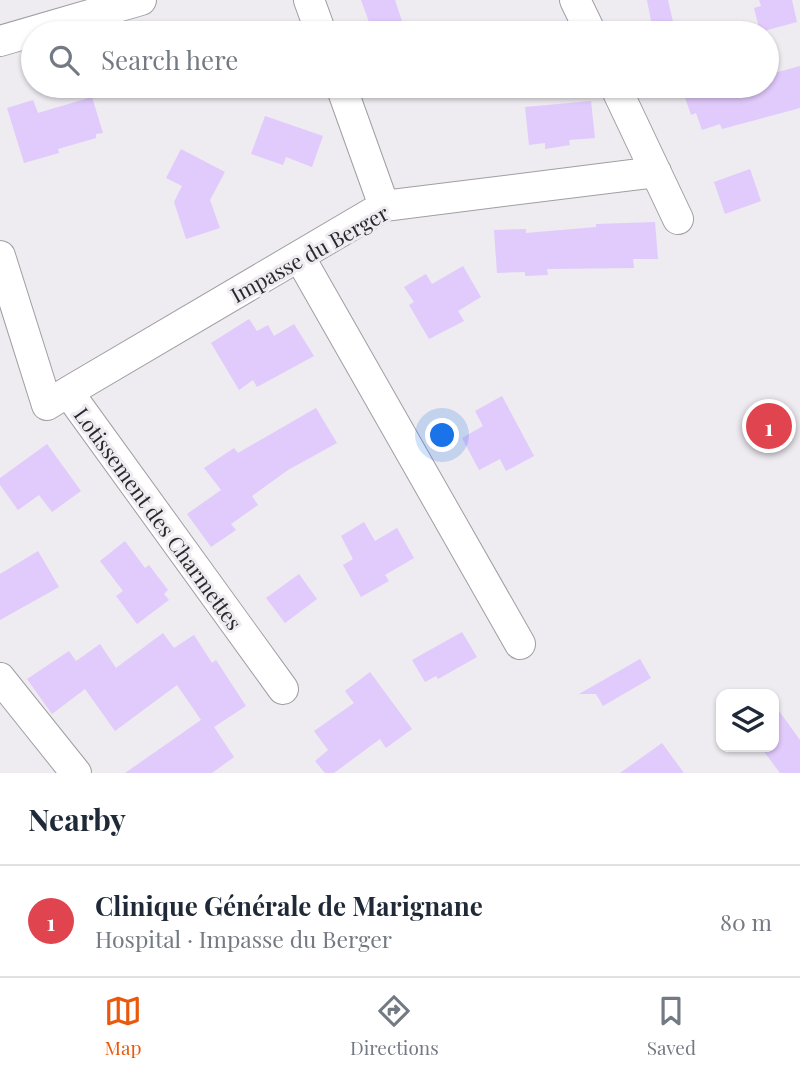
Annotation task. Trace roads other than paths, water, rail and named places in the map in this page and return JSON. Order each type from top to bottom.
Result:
[{"type":"street","points":[[68,21],[140,0]]},
{"type":"street","points":[[309,0],[317,21]]},
{"type":"street","points":[[575,0],[585,21]]},
{"type":"street","points":[[0,41],[21,35]]},
{"type":"street","points":[[345,98],[384,206]]},
{"type":"street","points":[[621,98],[678,219]]},
{"type":"street","name":"Impasse du Berger","points":[[68,392],[384,206],[656,172]]},
{"type":"street","name":"Lotissement des Charmettes","points":[[0,256],[47,405],[68,392],[282,689]]},
{"type":"street","points":[[299,256],[520,644]]},
{"type":"street","points":[[0,678],[76,773]]},
{"type":"place","name":"Clinique Générale de Marignane","points":[[769,426]]}]
